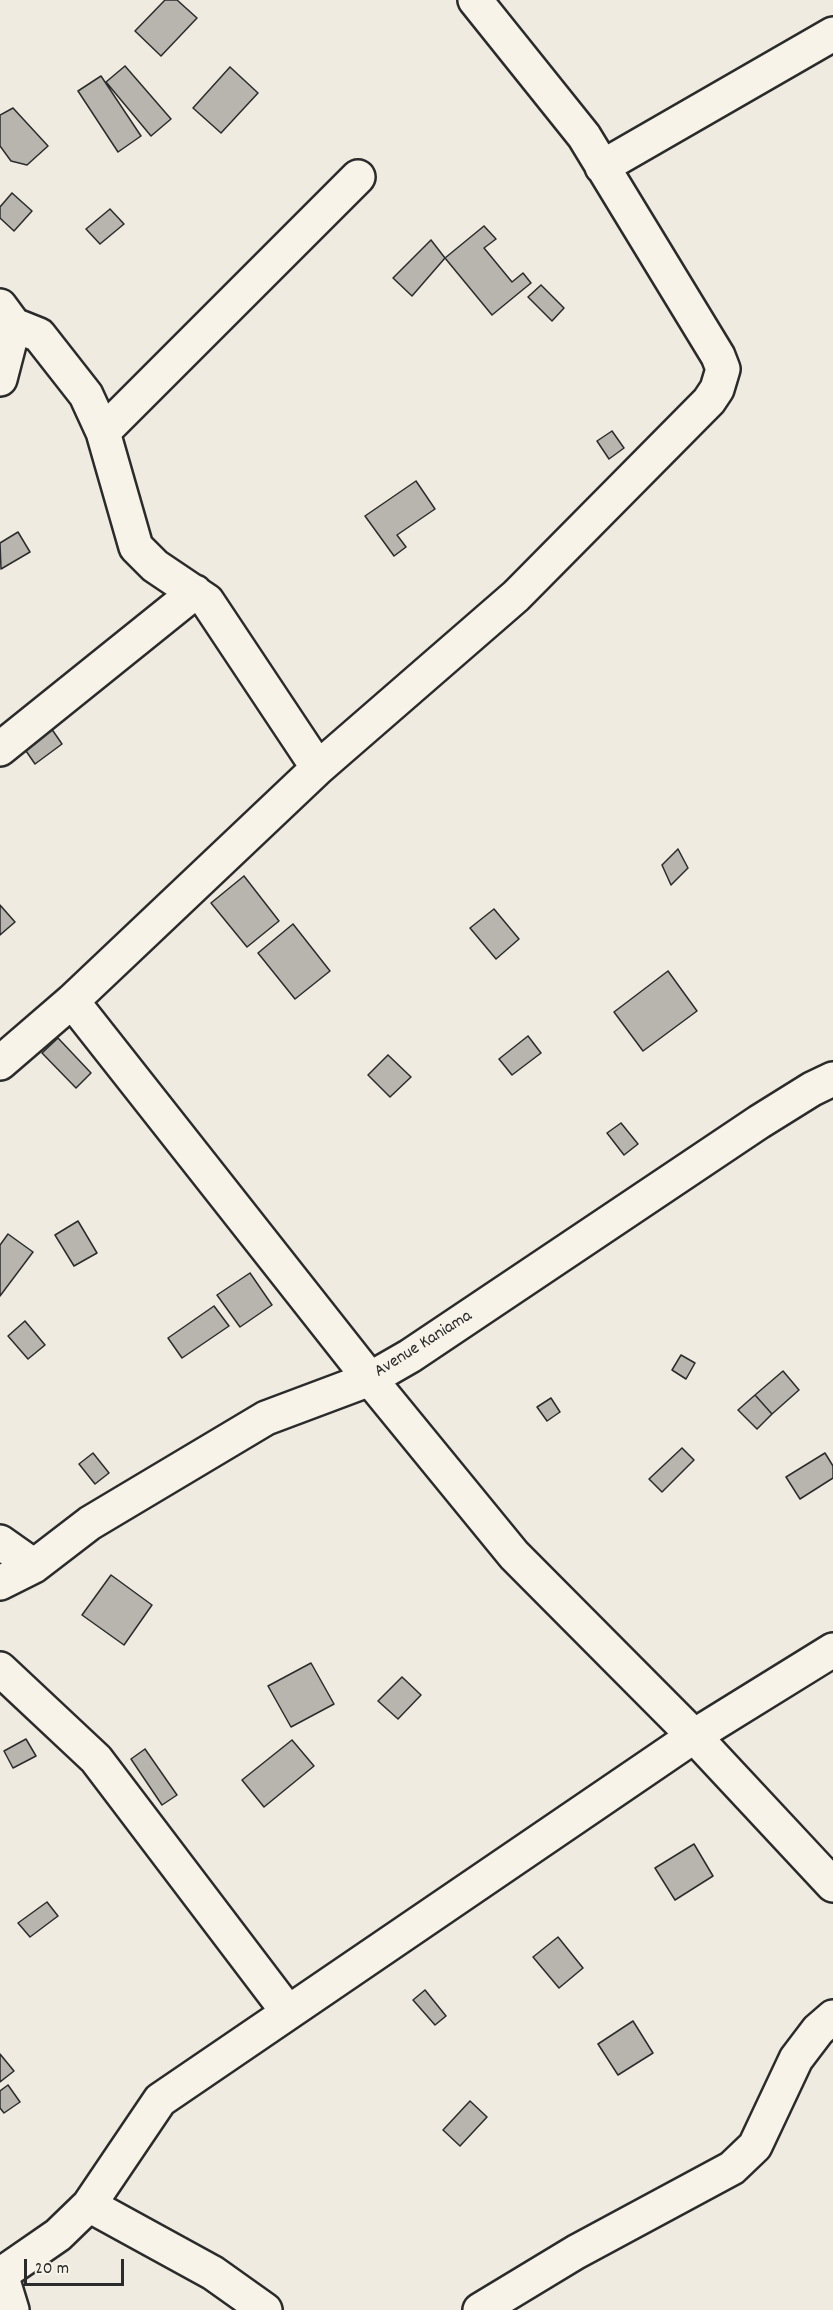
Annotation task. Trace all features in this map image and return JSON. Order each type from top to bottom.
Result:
[{"type":"street","points":[[0,1063],[72,1001],[318,768],[516,596],[709,401],[717,389],[723,369],[718,356],[584,136],[475,0]]},
{"type":"street","points":[[602,167],[833,34]]},
{"type":"street","points":[[103,432],[358,177]]},
{"type":"street","points":[[0,379],[7,316],[39,335],[86,395],[103,432],[136,547],[155,566],[207,601],[318,768]]},
{"type":"street","points":[[0,749],[195,592]]},
{"type":"street","points":[[72,1001],[370,1379],[514,1556],[694,1736],[833,1885]]},
{"type":"street","name":"Avenue Kaniama","points":[[0,1583],[34,1566],[90,1523],[266,1418],[370,1379],[454,1327],[759,1122],[812,1089],[833,1079]]},
{"type":"street","points":[[0,1542],[34,1566]]},
{"type":"street","points":[[12,2310],[1,2275],[58,2235],[89,2205],[160,2100],[694,1736],[833,1650]]},
{"type":"street","points":[[0,1669],[96,1759],[288,2012]]},
{"type":"street","points":[[480,2310],[576,2252],[732,2168],[755,2146],[796,2059],[818,2030],[833,2017]]},
{"type":"street","points":[[89,2205],[213,2273],[265,2310]]},
{"type":"building","points":[[165,0],[177,0],[197,18],[161,56],[135,31]]},
{"type":"building","points":[[125,66],[171,119],[151,136],[106,82]]},
{"type":"building","points":[[230,67],[258,93],[221,133],[193,108]]},
{"type":"building","points":[[101,76],[141,136],[118,152],[78,91]]},
{"type":"building","points":[[13,108],[48,146],[27,165],[11,161],[0,146],[0,115]]},
{"type":"building","points":[[12,193],[32,211],[14,231],[0,218],[0,207]]},
{"type":"building","points":[[110,209],[124,224],[100,244],[86,229]]},
{"type":"building","points":[[484,226],[496,239],[484,248],[512,282],[523,273],[531,283],[492,315],[445,258]]},
{"type":"building","points":[[431,240],[445,258],[412,296],[393,278]]},
{"type":"building","points":[[541,285],[564,308],[552,321],[528,297]]},
{"type":"building","points":[[612,431],[624,448],[609,459],[597,441]]},
{"type":"building","points":[[416,481],[435,509],[397,535],[406,547],[394,556],[365,516]]},
{"type":"building","points":[[18,532],[30,552],[1,569],[0,543]]},
{"type":"building","points":[[51,728],[62,744],[35,764],[24,748]]},
{"type":"building","points":[[678,849],[688,868],[671,885],[662,865]]},
{"type":"building","points":[[244,876],[279,921],[247,947],[211,903]]},
{"type":"building","points":[[0,905],[15,922],[0,935]]},
{"type":"building","points":[[494,909],[519,939],[496,959],[470,928]]},
{"type":"building","points":[[293,924],[330,971],[295,999],[258,953]]},
{"type":"building","points":[[668,971],[697,1011],[643,1051],[614,1012]]},
{"type":"building","points":[[528,1036],[541,1053],[512,1075],[499,1059]]},
{"type":"building","points":[[58,1038],[91,1073],[76,1088],[42,1053]]},
{"type":"building","points":[[388,1055],[411,1077],[390,1097],[368,1075]]},
{"type":"building","points":[[621,1123],[638,1144],[624,1155],[607,1133]]},
{"type":"building","points":[[78,1221],[97,1253],[74,1266],[55,1235]]},
{"type":"building","points":[[8,1234],[33,1252],[0,1296],[0,1245]]},
{"type":"building","points":[[250,1273],[272,1305],[240,1327],[217,1295]]},
{"type":"building","points":[[214,1306],[229,1326],[182,1358],[168,1338]]},
{"type":"building","points":[[25,1321],[45,1345],[28,1359],[8,1336]]},
{"type":"building","points":[[681,1355],[695,1363],[686,1379],[672,1370]]},
{"type":"building","points":[[783,1371],[799,1390],[772,1414],[755,1395]]},
{"type":"building","points":[[755,1395],[772,1414],[757,1429],[738,1410]]},
{"type":"building","points":[[551,1398],[560,1412],[547,1421],[537,1407]]},
{"type":"building","points":[[682,1448],[694,1460],[662,1492],[649,1479]]},
{"type":"building","points":[[93,1453],[109,1473],[95,1484],[79,1464]]},
{"type":"building","points":[[825,1453],[833,1466],[833,1478],[800,1499],[786,1477]]},
{"type":"building","points":[[111,1575],[152,1605],[124,1645],[82,1615]]},
{"type":"building","points":[[311,1663],[334,1704],[291,1727],[268,1686]]},
{"type":"building","points":[[402,1677],[421,1695],[398,1719],[378,1701]]},
{"type":"building","points":[[26,1739],[36,1756],[13,1768],[4,1751]]},
{"type":"building","points":[[292,1740],[314,1766],[264,1807],[242,1780]]},
{"type":"building","points":[[145,1749],[177,1795],[162,1805],[131,1759]]},
{"type":"building","points":[[694,1844],[713,1876],[675,1900],[655,1868]]},
{"type":"building","points":[[47,1902],[58,1916],[30,1937],[18,1923]]},
{"type":"building","points":[[558,1937],[583,1968],[559,1988],[533,1957]]},
{"type":"building","points":[[425,1990],[446,2016],[435,2025],[413,2000]]},
{"type":"building","points":[[633,2021],[653,2053],[618,2075],[598,2044]]},
{"type":"building","points":[[0,2054],[14,2071],[0,2082]]},
{"type":"building","points":[[8,2085],[20,2102],[4,2113],[0,2108],[0,2091]]},
{"type":"building","points":[[470,2101],[487,2117],[460,2146],[443,2130]]}]
